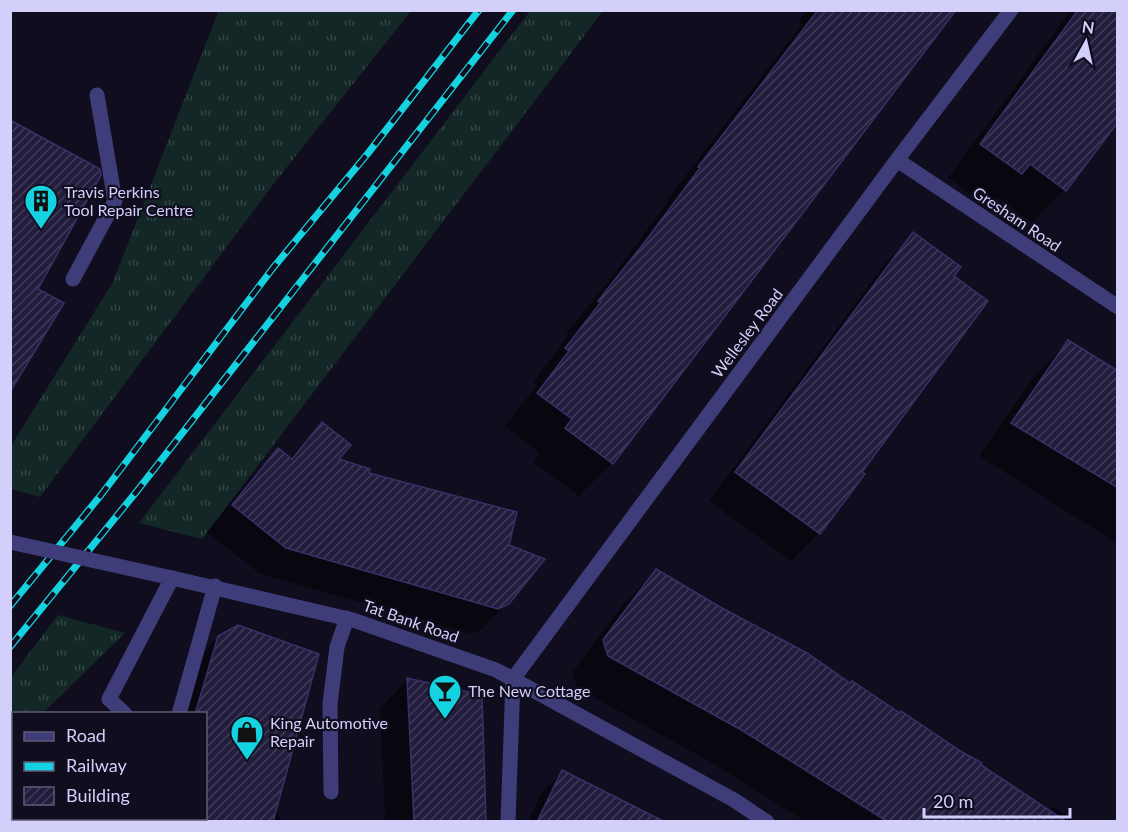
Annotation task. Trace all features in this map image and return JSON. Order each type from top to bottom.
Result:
[{"type":"street","name":"Wellesley Road","points":[[513,679],[897,160],[1011,10]]},
{"type":"street","points":[[73,279],[115,201],[97,95]]},
{"type":"street","name":"Gresham Road","points":[[897,160],[1118,307]]},
{"type":"street","name":"Tat Bank Road","points":[[10,542],[215,586],[347,618],[454,654],[513,679],[734,800],[767,822]]},
{"type":"street","points":[[123,712],[109,699],[172,578]]},
{"type":"street","points":[[180,712],[215,586]]},
{"type":"street","points":[[331,792],[330,704],[337,647],[347,618]]},
{"type":"street","points":[[508,822],[513,679]]},
{"type":"green space","points":[[219,10],[411,11],[275,182],[40,497],[11,489],[11,446],[113,282]]},
{"type":"green space","points":[[530,11],[603,11],[202,539],[139,523]]},
{"type":"green space","points":[[58,615],[125,633],[44,712],[12,712],[11,749],[11,677]]},
{"type":"building","points":[[818,10],[956,10],[613,464],[565,428],[572,419],[537,393],[569,351],[565,348],[601,302],[598,301]]},
{"type":"building","points":[[1078,10],[1118,10],[1118,122],[1066,191],[1030,164],[1022,174],[980,144]]},
{"type":"building","name":"Travis Perkins Tool Repair Centre","points":[[10,120],[100,169],[101,175],[38,289],[64,303],[10,392]]},
{"type":"building","points":[[913,232],[961,267],[954,276],[988,301],[862,472],[865,474],[820,534],[735,472]]},
{"type":"building","points":[[1068,340],[1118,371],[1118,488],[1011,423]]},
{"type":"building","points":[[322,422],[351,445],[339,459],[370,469],[369,473],[517,512],[509,545],[545,559],[509,604],[498,609],[286,548],[232,505],[278,448],[292,459]]},
{"type":"building","points":[[656,569],[720,607],[807,653],[850,683],[852,681],[982,763],[981,765],[1067,822],[888,822],[743,731],[608,656],[603,640]]},
{"type":"building","name":"King Automotive Repair","points":[[238,625],[319,654],[273,822],[206,822],[207,712],[196,712],[218,636]]},
{"type":"building","points":[[407,678],[482,695],[486,822],[414,822]]},
{"type":"building","points":[[562,770],[665,822],[537,822]]},
{"type":"railway","points":[[10,606],[101,495],[273,268],[369,152],[479,10]]},
{"type":"railway","points":[[10,647],[137,491],[513,10]]},
{"type":"place","name":"Travis Perkins Tool Repair Centre","points":[[41,230]]},
{"type":"place","name":"The New Cottage","points":[[445,720]]},
{"type":"place","name":"King Automotive Repair","points":[[247,761]]}]
